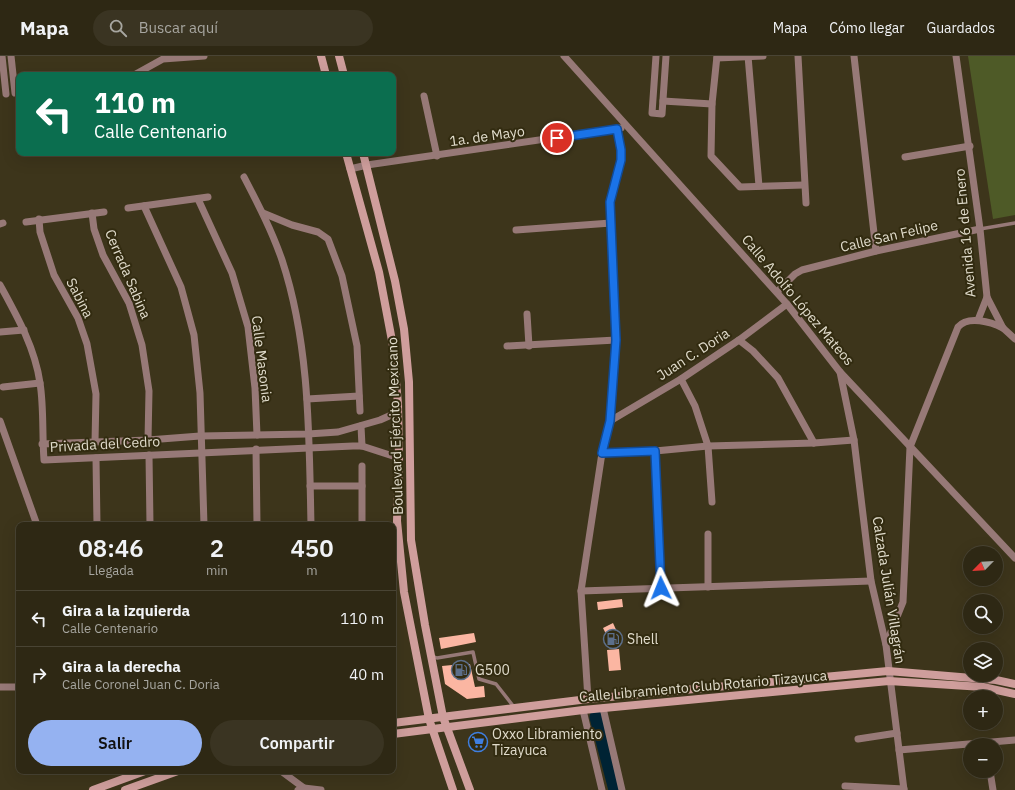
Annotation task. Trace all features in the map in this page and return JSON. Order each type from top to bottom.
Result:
[{"type":"main road","points":[[321,56],[325,72]]},
{"type":"main road","points":[[339,56],[343,72]]},
{"type":"main road","name":"Boulevard Ejército Mexicano","points":[[347,156],[379,272],[393,346],[398,412],[399,458],[397,521],[404,592],[428,719],[453,790]]},
{"type":"main road","name":"Boulevard Ejército Mexicano","points":[[364,156],[395,281],[404,329],[409,382],[411,540],[443,717],[470,790]]},
{"type":"main road","name":"Calle Libramiento Club Rotario Tizayuca","points":[[396,723],[588,698],[888,671],[996,680],[1015,684]]},
{"type":"main road","name":"Calle Libramiento Club Rotario Tizayuca","points":[[396,734],[583,710],[889,681],[983,687],[1015,694]]},
{"type":"main road","points":[[93,790],[137,774]]},
{"type":"main road","points":[[125,790],[170,774]]},
{"type":"street","points":[[139,72],[163,59],[204,56]]},
{"type":"street","name":"Calle Adolfo López Mateos","points":[[564,56],[777,292],[840,372],[1015,558]]},
{"type":"street","points":[[656,56],[652,113],[662,114],[666,56]]},
{"type":"street","points":[[748,56],[759,186]]},
{"type":"street","points":[[763,56],[717,57],[712,104],[711,156],[740,187],[804,185]]},
{"type":"street","points":[[798,56],[806,203]]},
{"type":"street","points":[[854,56],[876,252]]},
{"type":"street","name":"Avenida 16 de Enero","points":[[956,56],[970,146],[987,297],[978,320]]},
{"type":"street","points":[[16,87],[11,59],[2,60],[3,94],[16,93]]},
{"type":"street","points":[[424,96],[437,156]]},
{"type":"street","points":[[663,101],[712,104]]},
{"type":"street","name":"1a. de Mayo","points":[[350,169],[617,129],[627,126]]},
{"type":"street","points":[[588,698],[581,591],[602,453],[610,421],[616,340],[610,202],[621,160],[621,150],[617,129]]},
{"type":"street","points":[[906,157],[970,146]]},
{"type":"street","points":[[244,177],[263,213],[282,260],[295,309],[303,348],[307,400],[311,522]]},
{"type":"street","points":[[128,208],[208,197]]},
{"type":"street","name":"Calle Masonia","points":[[198,199],[232,273],[248,327],[255,388],[257,435]]},
{"type":"street","points":[[144,206],[181,287],[194,335],[200,393],[200,436],[204,522]]},
{"type":"street","points":[[26,222],[39,219],[104,212]]},
{"type":"street","name":"Cerrada Sabina","points":[[92,213],[94,229],[103,255],[129,303],[142,345],[149,391],[148,440]]},
{"type":"street","points":[[263,213],[292,225],[318,232],[328,240],[342,276],[357,346],[360,411]]},
{"type":"street","name":"Sabina","points":[[39,219],[40,232],[54,275],[78,318],[87,344],[96,394],[95,442]]},
{"type":"street","points":[[516,230],[611,223]]},
{"type":"street","name":"Calle San Felipe","points":[[777,292],[795,274],[802,270],[980,229]]},
{"type":"street","points":[[0,285],[24,330],[40,383],[42,444]]},
{"type":"street","points":[[987,297],[1003,328],[1015,340]]},
{"type":"street","name":"Juan C. Doria","points":[[610,421],[681,379],[739,340],[787,304]]},
{"type":"street","points":[[526,314],[529,346]]},
{"type":"street","points":[[886,644],[903,602],[910,447],[958,327],[962,323],[978,320],[1003,328]]},
{"type":"street","points":[[0,332],[24,330]]},
{"type":"street","points":[[507,346],[529,346],[616,340]]},
{"type":"street","points":[[739,340],[753,351],[778,378],[814,443]]},
{"type":"street","name":"Calzada Julián Villagrán","points":[[840,372],[854,440],[871,581],[886,644],[889,681],[904,790]]},
{"type":"street","points":[[681,379],[695,406],[708,446],[712,502]]},
{"type":"street","points":[[3,387],[40,383]]},
{"type":"street","points":[[307,400],[360,396]]},
{"type":"street","name":"Privada del Cedro","points":[[398,412],[361,426],[338,432],[200,436],[148,440],[42,444],[44,460],[256,449],[362,446],[399,458]]},
{"type":"street","points":[[0,421],[37,522]]},
{"type":"street","points":[[361,426],[362,446]]},
{"type":"street","points":[[338,432],[339,447]]},
{"type":"street","points":[[602,453],[655,451],[708,446],[814,443],[854,440]]},
{"type":"street","points":[[256,449],[257,522]]},
{"type":"street","points":[[655,451],[661,588]]},
{"type":"street","points":[[149,455],[150,522]]},
{"type":"street","points":[[96,458],[97,522]]},
{"type":"street","points":[[362,466],[362,522]]},
{"type":"street","points":[[310,486],[362,486]]},
{"type":"street","points":[[708,534],[708,587]]},
{"type":"street","points":[[581,591],[871,581]]},
{"type":"street","points":[[0,687],[16,688]]},
{"type":"street","points":[[603,708],[622,790]]},
{"type":"street","points":[[583,710],[602,790]]},
{"type":"street","points":[[858,739],[897,733]]},
{"type":"street","points":[[1003,742],[1015,740]]},
{"type":"street","points":[[899,750],[963,746]]},
{"type":"street","points":[[284,774],[304,789],[321,790]]},
{"type":"street","points":[[991,778],[993,790]]},
{"type":"street","points":[[844,786],[904,790]]},
{"type":"lane","name":"Calle San Felipe","points":[[980,229],[1015,224]]},
{"type":"lane","points":[[431,656],[437,658],[474,652],[479,679],[496,684],[515,708]]},
{"type":"green space","points":[[968,56],[1015,56],[1015,215],[993,219]]},
{"type":"building","points":[[622,599],[623,607],[598,610],[597,602]]},
{"type":"building","points":[[613,623],[618,634],[608,638],[603,628]]},
{"type":"building","points":[[474,633],[476,642],[441,649],[439,638]]},
{"type":"building","points":[[619,649],[621,670],[609,671],[607,650]]},
{"type":"building","points":[[470,664],[475,687],[484,686],[485,697],[467,699],[445,684],[442,666],[452,665],[452,667]]},
{"type":"waterway","points":[[597,717],[616,790]]},
{"type":"place","name":"Shell","points":[[613,639]]},
{"type":"place","name":"G500","points":[[461,670]]},
{"type":"place","name":"Oxxo Libramiento Tizayuca","points":[[478,742]]},
{"type":"route","points":[[557,138],[617,129],[621,150],[621,160],[610,202],[616,340],[610,421],[602,453],[655,451],[661,588]]}]
